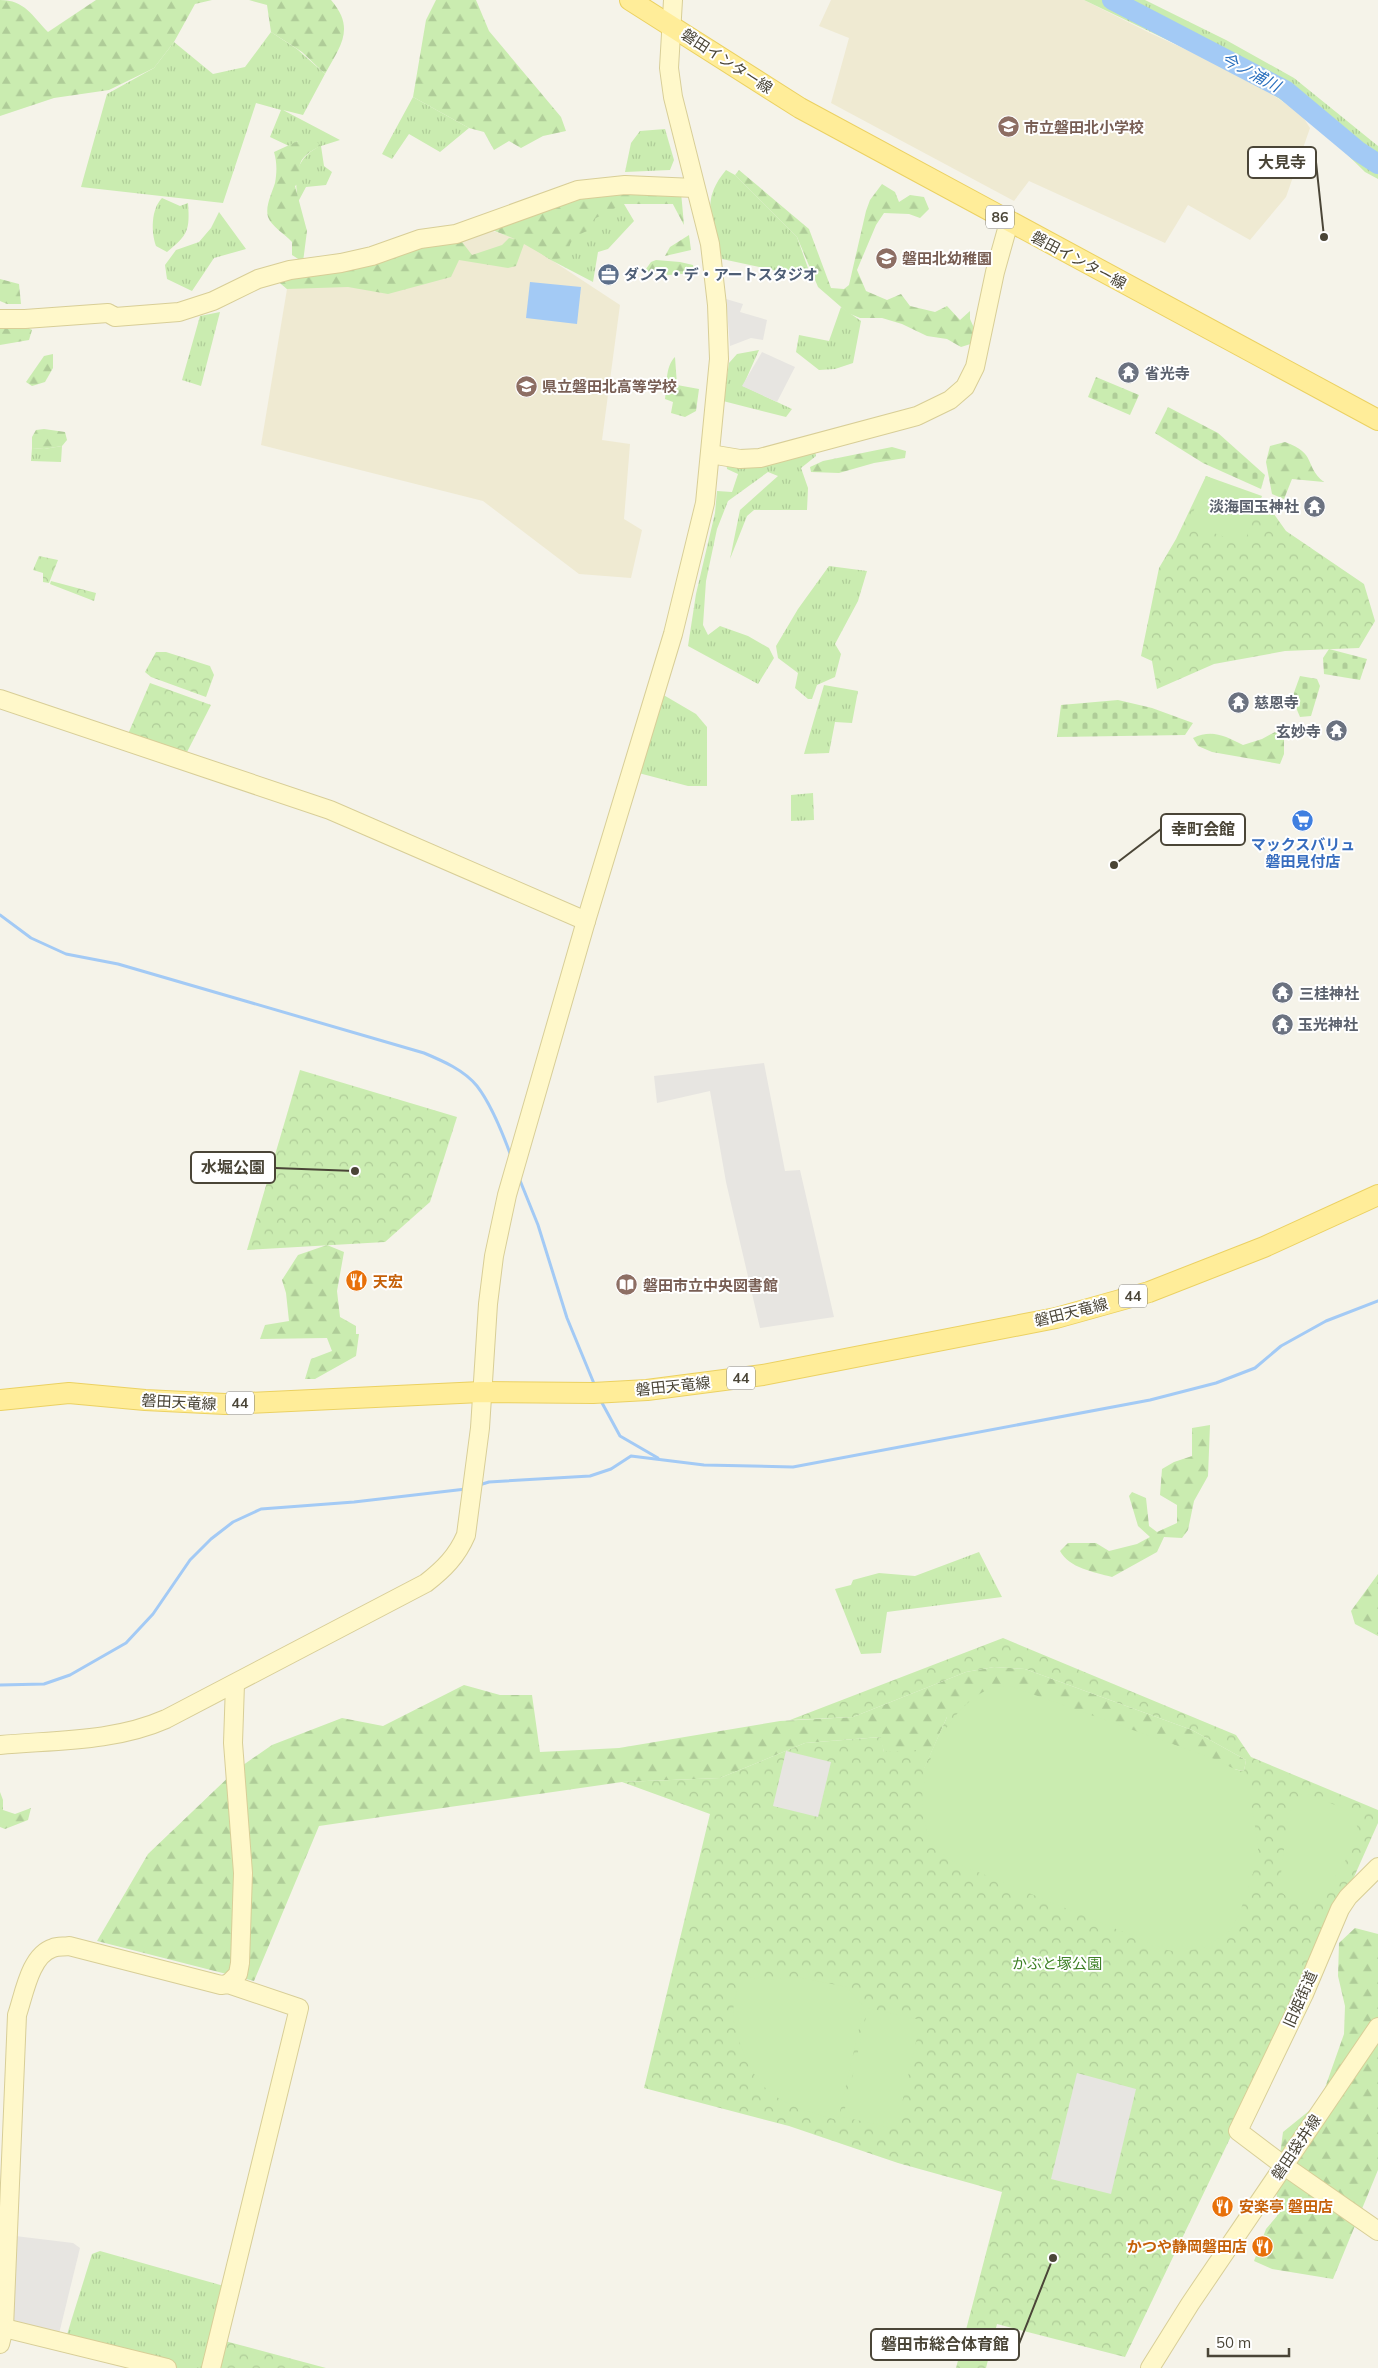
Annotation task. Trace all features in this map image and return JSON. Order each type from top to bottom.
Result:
[{"type":"main road","name":"磐田インター線","points":[[630,0],[671,24],[800,108],[1378,420]]},
{"type":"main road","name":"磐田天竜線","points":[[0,1400],[69,1393],[145,1400],[225,1404],[481,1392],[600,1393],[656,1389],[763,1375],[1056,1318],[1149,1292],[1195,1275],[1378,1196]]},
{"type":"street","points":[[0,1745],[108,1736],[146,1728],[235,1684],[426,1583],[451,1561],[460,1549],[466,1535],[480,1428],[489,1294],[503,1212],[586,921],[673,634],[705,503],[719,359],[717,306],[710,244],[673,97],[669,68],[673,0]]},
{"type":"street","points":[[0,319],[108,313],[115,317],[179,312],[213,301],[258,279],[290,270],[372,256],[420,239],[456,234],[578,190],[625,185],[695,188]]},
{"type":"street","points":[[710,454],[740,459],[760,458],[917,416],[950,400],[965,387],[975,367],[995,272],[1009,222]]},
{"type":"street","points":[[2,706],[330,810],[586,921]]},
{"type":"street","points":[[228,1984],[238,1974],[240,1964],[243,1873],[233,1743],[235,1684]]},
{"type":"street","name":"旧姫街道","points":[[1283,2165],[1238,2131],[1304,1994],[1340,1909],[1374,1870]]},
{"type":"street","points":[[167,2368],[1,2333],[17,2015],[34,1967],[39,1958],[52,1948],[69,1946],[221,1984],[228,1984],[299,2008],[211,2368]]},
{"type":"street","name":"磐田袋井線","points":[[1150,2368],[1190,2304],[1378,2027]]},
{"type":"street","points":[[1283,2165],[1378,2231]]},
{"type":"shaded area","points":[[831,0],[1084,0],[1248,78],[1301,114],[1310,128],[1286,197],[1250,240],[1188,205],[1165,243],[1029,181],[1014,201],[831,103],[849,38],[819,26]]},
{"type":"shaded area","points":[[480,227],[521,240],[620,305],[602,440],[630,444],[624,519],[642,530],[631,578],[579,574],[483,501],[261,445],[287,289],[274,276]]},
{"type":"shaded area","points":[[726,299],[743,304],[740,312],[767,320],[763,340],[751,338],[730,346]]},
{"type":"shaded area","points":[[762,352],[795,367],[777,402],[742,386]]},
{"type":"shaded area","points":[[764,1063],[785,1171],[800,1170],[834,1317],[760,1328],[726,1182],[710,1091],[657,1103],[654,1076]]},
{"type":"shaded area","points":[[786,1751],[831,1762],[818,1817],[773,1806]]},
{"type":"shaded area","points":[[1077,2073],[1136,2089],[1111,2194],[1051,2179]]},
{"type":"shaded area","points":[[7,2235],[73,2243],[80,2248],[57,2342],[4,2328]]},
{"type":"green space","points":[[0,0],[22,6],[48,32],[96,0],[212,0],[195,4],[174,42],[154,68],[109,90],[54,98],[0,116]]},
{"type":"green space","points":[[249,0],[331,0],[339,10],[344,29],[340,46],[325,74],[302,52],[271,32],[267,5]]},
{"type":"green space","points":[[436,0],[476,0],[489,31],[561,117],[566,131],[543,136],[521,148],[509,141],[494,150],[484,132],[469,128],[413,97],[426,20]]},
{"type":"green space","points":[[1084,0],[1145,0],[1226,40],[1294,78],[1378,146],[1378,179],[1365,172],[1314,122],[1253,81]]},
{"type":"green space","points":[[271,32],[297,49],[325,74],[303,115],[283,110],[340,140],[321,146],[324,166],[332,172],[326,185],[306,187],[298,202],[296,184],[298,169],[305,157],[320,146],[298,141],[289,146],[270,137],[281,110],[256,103],[223,203],[81,187],[107,94],[154,68],[174,42],[213,74],[245,67]]},
{"type":"green space","points":[[413,97],[469,128],[440,152],[409,134],[392,159],[382,154]]},
{"type":"green space","points":[[665,129],[674,160],[670,170],[625,172],[631,143],[640,131]]},
{"type":"green space","points":[[314,139],[321,146],[306,155],[300,163],[300,174],[303,180],[295,186],[307,231],[303,262],[292,255],[292,242],[275,227],[268,217],[267,208],[276,179],[274,152],[298,141]]},
{"type":"green space","points":[[726,170],[735,175],[797,237],[809,271],[805,277],[722,259],[712,223],[710,203],[713,192]]},
{"type":"green space","points":[[739,170],[809,229],[831,288],[844,289],[849,285],[866,211],[870,200],[882,184],[895,192],[899,202],[910,195],[924,197],[929,209],[920,218],[909,214],[884,213],[876,225],[857,270],[866,291],[887,300],[901,294],[910,306],[935,312],[947,306],[960,320],[970,311],[970,319],[980,341],[961,347],[947,339],[927,336],[902,324],[882,318],[860,318],[848,313],[818,287],[797,237],[735,175]]},
{"type":"green space","points":[[665,187],[684,225],[673,204],[624,204],[634,221],[608,249],[598,252],[593,282],[549,259],[521,240],[482,226]]},
{"type":"green space","points":[[681,192],[684,225],[673,204],[623,204],[594,219],[590,230],[573,239],[567,257],[552,260],[524,244],[516,266],[508,268],[459,260],[451,277],[388,294],[348,287],[287,289],[269,274],[456,234],[472,255],[502,245],[509,238],[515,239],[482,226],[565,195]]},
{"type":"green space","points":[[162,198],[180,206],[188,203],[189,220],[186,231],[179,241],[167,252],[156,246],[153,234],[154,214]]},
{"type":"green space","points":[[219,212],[246,249],[214,258],[192,291],[167,279],[165,265],[176,250],[199,242],[211,228]]},
{"type":"green space","points":[[689,235],[691,250],[665,256],[670,247]]},
{"type":"green space","points":[[656,260],[693,265],[695,273],[668,275],[656,271],[647,275],[646,269],[651,262]]},
{"type":"green space","points":[[0,279],[19,284],[21,304],[7,304],[0,301]]},
{"type":"green space","points":[[841,307],[861,321],[853,363],[835,369],[819,370],[796,352],[799,335],[829,341]]},
{"type":"green space","points":[[220,312],[201,386],[182,380],[200,316]]},
{"type":"green space","points":[[0,323],[25,326],[32,330],[29,340],[0,345]]},
{"type":"green space","points":[[759,350],[743,386],[792,409],[786,417],[723,401],[729,363],[737,354]]},
{"type":"green space","points":[[53,354],[53,368],[45,382],[32,386],[26,382],[44,356]]},
{"type":"green space","points":[[675,357],[677,385],[699,389],[696,411],[685,417],[671,413],[673,402],[665,399],[668,371]]},
{"type":"green space","points":[[1096,377],[1139,395],[1130,415],[1088,397]]},
{"type":"green space","points":[[1168,407],[1218,433],[1265,475],[1261,489],[1203,463],[1155,433]]},
{"type":"green space","points":[[44,429],[65,432],[67,440],[62,446],[44,449],[32,448],[32,437],[36,430]]},
{"type":"green space","points":[[1285,442],[1295,446],[1306,455],[1318,476],[1324,482],[1292,479],[1284,499],[1272,494],[1266,462],[1270,446]]},
{"type":"green space","points":[[813,443],[816,456],[801,468],[808,488],[807,510],[754,510],[747,516],[730,559],[740,510],[778,476],[768,472],[728,501],[717,529],[706,581],[703,625],[708,635],[720,626],[748,636],[769,648],[774,658],[758,684],[688,646],[696,594],[715,513],[717,491],[732,492],[738,474],[727,469],[726,458]]},
{"type":"green space","points":[[62,446],[61,462],[31,461],[32,448],[44,449]]},
{"type":"green space","points":[[892,447],[906,451],[905,458],[874,463],[839,473],[811,472],[810,467],[823,461]]},
{"type":"green space","points":[[1206,476],[1266,503],[1286,531],[1364,584],[1375,621],[1359,648],[1285,651],[1214,664],[1157,689],[1152,661],[1141,656],[1159,568],[1176,539]]},
{"type":"green space","points":[[1206,476],[1262,496],[1244,544],[1189,524]]},
{"type":"green space","points":[[39,556],[58,560],[49,583],[43,582],[43,573],[33,570]]},
{"type":"green space","points":[[829,566],[867,571],[858,601],[835,644],[841,654],[835,677],[817,685],[812,699],[808,699],[795,688],[798,673],[778,658],[776,646],[798,609]]},
{"type":"green space","points":[[51,581],[96,593],[94,601],[50,584]]},
{"type":"green space","points":[[1329,649],[1367,659],[1360,680],[1324,674],[1323,658]]},
{"type":"green space","points":[[156,652],[166,652],[210,666],[214,675],[206,697],[151,677],[145,672]]},
{"type":"green space","points":[[1300,676],[1317,679],[1320,686],[1311,716],[1300,717],[1292,698]]},
{"type":"green space","points":[[150,683],[211,705],[183,760],[125,741]]},
{"type":"green space","points":[[824,685],[858,691],[852,723],[835,722],[829,753],[804,754]]},
{"type":"green space","points":[[655,690],[696,714],[707,727],[707,786],[688,786],[631,771]]},
{"type":"green space","points":[[1118,700],[1152,708],[1193,723],[1185,735],[1057,737],[1061,705]]},
{"type":"green space","points":[[1275,732],[1284,739],[1284,754],[1280,764],[1212,752],[1198,746],[1193,738],[1212,734],[1224,736],[1243,745],[1262,739]]},
{"type":"green space","points":[[813,793],[814,820],[791,821],[791,795]]},
{"type":"green space","points":[[300,1070],[457,1117],[430,1202],[385,1242],[247,1250]]},
{"type":"green space","points":[[327,1245],[344,1252],[337,1291],[340,1317],[356,1326],[356,1334],[359,1334],[356,1356],[315,1379],[305,1379],[311,1359],[332,1351],[327,1338],[260,1339],[265,1325],[289,1321],[286,1293],[282,1280],[298,1255]]},
{"type":"green space","points":[[1210,1425],[1208,1476],[1194,1501],[1188,1530],[1182,1538],[1164,1537],[1157,1552],[1112,1577],[1090,1571],[1069,1562],[1064,1557],[1060,1551],[1068,1543],[1096,1543],[1109,1551],[1137,1544],[1150,1537],[1138,1526],[1129,1496],[1132,1492],[1146,1498],[1149,1526],[1157,1532],[1177,1523],[1177,1505],[1160,1495],[1162,1469],[1174,1462],[1192,1456],[1192,1428]]},
{"type":"green space","points":[[979,1552],[1002,1597],[887,1612],[881,1653],[861,1654],[835,1589],[851,1585],[853,1580],[879,1573],[915,1576]]},
{"type":"green space","points":[[1378,1574],[1378,1636],[1355,1624],[1351,1611]]},
{"type":"green space","name":"かぶと塚公園","points":[[1003,1638],[1236,1735],[1251,1757],[1378,1810],[1378,1823],[1334,1922],[1125,2357],[997,2324],[986,2368],[956,2368],[1002,2192],[898,2163],[789,2126],[644,2088],[710,1814],[622,1782],[720,1778],[805,1743],[881,1737],[884,1752],[916,1750],[924,1768],[947,1717],[993,1687],[1181,1747],[1231,1769],[1244,1771],[1246,1760],[1192,1730],[1025,1669],[994,1667],[966,1672],[853,1717],[790,1720]]},
{"type":"green space","points":[[994,1667],[1025,1669],[1192,1730],[1246,1760],[1244,1771],[947,1717],[924,1769],[884,1752],[880,1737],[805,1743],[720,1778],[622,1782],[319,1826],[254,1981],[97,1941],[148,1854],[236,1770],[272,1745],[342,1718],[383,1726],[464,1685],[500,1695],[532,1695],[540,1752],[619,1748],[780,1721],[853,1717],[966,1672]]},
{"type":"green space","points":[[1010,1686],[1217,1760],[1242,1773],[1250,1797],[1258,1844],[1258,1858],[1239,1915],[1230,1931],[1203,1948],[1179,1952],[1167,1950],[956,1863],[937,1849],[926,1829],[922,1807],[924,1783],[931,1759],[941,1736],[956,1715],[972,1699],[991,1688]]},
{"type":"green space","points":[[0,1792],[3,1800],[3,1810],[15,1814],[31,1808],[28,1820],[5,1829],[0,1827]]},
{"type":"green space","points":[[1304,1792],[1353,1814],[1358,1829],[1355,1845],[1320,1901],[1297,1903],[1279,1890],[1288,1816],[1297,1797]]},
{"type":"green space","points":[[1355,1928],[1378,1934],[1378,2170],[1333,2279],[1272,2269],[1254,2261],[1266,2229],[1277,2216],[1279,2202],[1272,2182],[1280,2155],[1283,2132],[1320,2102],[1344,2034],[1345,2006],[1338,1976],[1339,1943]]},
{"type":"green space","points":[[741,1976],[765,1980],[797,1977],[847,1987],[864,2007],[838,2120],[793,2106],[780,2099],[769,2091],[750,2067],[738,2037],[733,2014]]},
{"type":"green space","points":[[868,2008],[921,2020],[896,2129],[843,2117]]},
{"type":"green space","points":[[100,2251],[231,2288],[211,2368],[167,2368],[64,2344],[92,2254]]},
{"type":"green space","points":[[225,2341],[326,2368],[218,2368]]},
{"type":"water","points":[[530,282],[581,287],[577,324],[526,318]]},
{"type":"waterway","name":"今ノ浦川","points":[[1112,0],[1285,90],[1358,151],[1378,164]]},
{"type":"waterway","points":[[0,915],[31,938],[66,954],[118,964],[424,1053],[453,1066],[472,1080],[482,1093],[492,1110],[511,1156]]},
{"type":"waterway","points":[[519,1178],[538,1225],[567,1318],[595,1386]]},
{"type":"waterway","points":[[479,1485],[489,1482],[590,1476],[611,1469],[631,1456],[704,1465],[793,1467],[1150,1400],[1216,1383],[1255,1368],[1281,1346],[1326,1321],[1378,1301]]},
{"type":"waterway","points":[[601,1401],[620,1436],[658,1458]]},
{"type":"waterway","points":[[0,1685],[44,1684],[70,1675],[126,1643],[153,1614],[190,1560],[211,1539],[233,1522],[261,1509],[354,1502],[466,1489]]},
{"type":"place","name":"市立磐田北小学校","points":[[1008,127]]},
{"type":"place","name":"大見寺","points":[[1324,237]]},
{"type":"place","name":"磐田北幼稚園","points":[[886,258]]},
{"type":"place","name":"ダンス・デ・アートスタジオ","points":[[608,274]]},
{"type":"place","name":"省光寺","points":[[1129,373]]},
{"type":"place","name":"県立磐田北高等学校","points":[[526,386]]},
{"type":"place","name":"淡海国玉神社","points":[[1315,506]]},
{"type":"place","name":"慈恩寺","points":[[1238,702]]},
{"type":"place","name":"玄妙寺","points":[[1337,731]]},
{"type":"place","name":"マックスバリュ 磐田見付店","points":[[1303,821]]},
{"type":"place","name":"幸町会館","points":[[1114,865]]},
{"type":"place","name":"三桂神社","points":[[1283,993]]},
{"type":"place","name":"玉光神社","points":[[1282,1024]]},
{"type":"place","name":"水堀公園","points":[[355,1171]]},
{"type":"place","name":"天宏","points":[[357,1281]]},
{"type":"place","name":"磐田市立中央図書館","points":[[627,1285]]},
{"type":"place","name":"安楽亭 磐田店","points":[[1223,2206]]},
{"type":"place","name":"かつや静岡磐田店","points":[[1263,2246]]},
{"type":"place","name":"磐田市総合体育館","points":[[1053,2258]]}]
